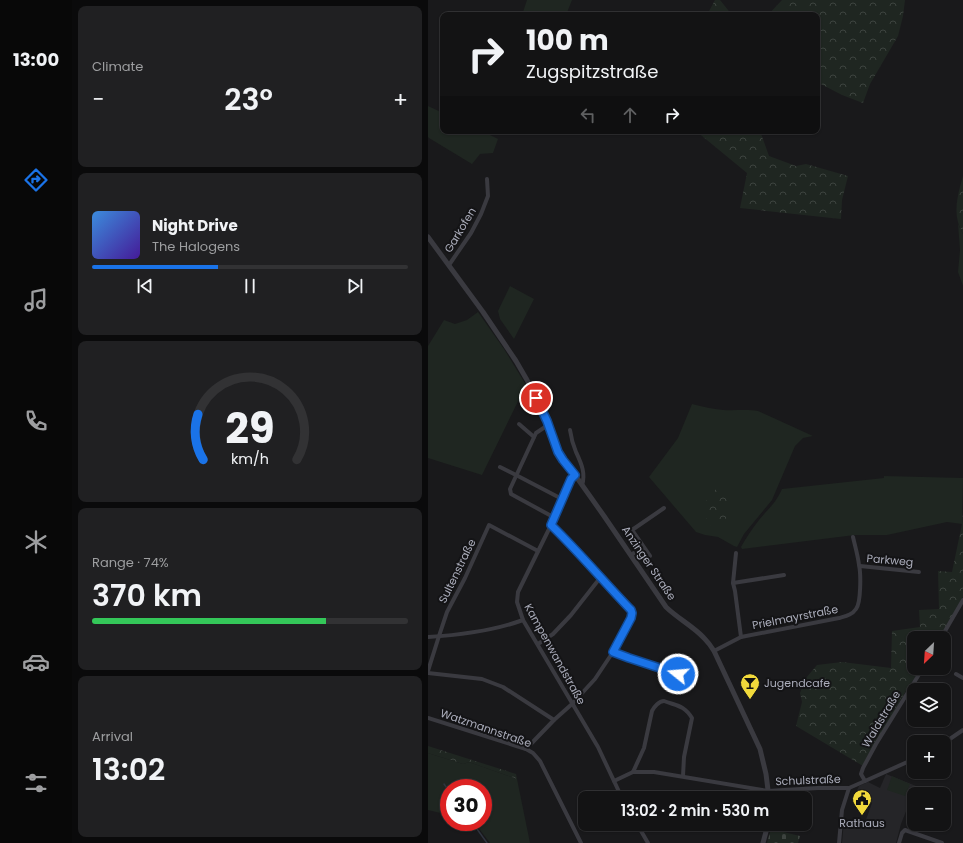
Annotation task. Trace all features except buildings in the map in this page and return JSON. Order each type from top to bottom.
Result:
[{"type":"street","name":"Garkofen","points":[[449,265],[481,214],[488,196],[487,179]]},
{"type":"street","name":"Anzinger Straße","points":[[428,237],[507,347],[527,380],[563,460],[575,475],[666,607],[673,614],[698,632],[709,643],[714,651],[760,749],[766,774],[768,791]]},
{"type":"street","points":[[519,424],[534,437]]},
{"type":"street","points":[[548,425],[536,433],[510,489],[511,494],[555,518]]},
{"type":"street","points":[[570,430],[573,443],[582,464],[584,480],[582,485]]},
{"type":"street","points":[[500,467],[562,499]]},
{"type":"street","name":"Kampenwandstraße","points":[[575,475],[571,479],[555,518],[516,598],[523,620],[598,747],[619,791]]},
{"type":"street","points":[[650,556],[632,530],[664,508]]},
{"type":"street","name":"Sultenstraße","points":[[428,672],[438,636],[447,612],[465,578],[489,525],[538,551]]},
{"type":"street","points":[[526,749],[595,679],[613,652],[631,618],[632,613],[631,610],[551,525]]},
{"type":"street","name":"Prielmayrstraße","points":[[714,651],[741,637],[833,619],[848,615],[856,609],[859,599],[860,566],[853,537]]},
{"type":"street","points":[[631,555],[643,546]]},
{"type":"street","points":[[736,553],[733,583],[741,637]]},
{"type":"street","name":"Parkweg","points":[[860,566],[919,572]]},
{"type":"street","points":[[733,583],[784,575]]},
{"type":"street","points":[[538,644],[553,634],[600,578]]},
{"type":"street","points":[[945,631],[963,600]]},
{"type":"street","points":[[428,637],[457,635],[486,630],[513,624],[523,620]]},
{"type":"street","points":[[613,652],[678,674]]},
{"type":"street","points":[[428,672],[482,679],[507,690],[554,720]]},
{"type":"street","points":[[956,674],[963,678]]},
{"type":"street","name":"Waldstraße","points":[[865,781],[861,774],[863,768],[919,675]]},
{"type":"street","points":[[614,781],[633,772],[644,748],[652,711],[661,701],[683,707],[692,718],[684,757],[683,776]]},
{"type":"street","name":"Watzmannstraße","points":[[428,718],[526,749],[533,753],[540,761],[581,843]]},
{"type":"street","points":[[951,738],[963,730]]},
{"type":"street","name":"Schulstraße","points":[[633,772],[654,772],[683,776],[768,791],[849,788],[907,761]]},
{"type":"street","points":[[839,843],[842,811],[849,788]]},
{"type":"street","points":[[899,843],[902,832],[905,830],[942,843]]},
{"type":"street","points":[[641,831],[648,843]]},
{"type":"street","points":[[763,843],[766,831]]},
{"type":"shaded area","points":[[886,774],[916,786],[907,787],[907,809],[896,843],[842,843],[844,821],[863,828],[872,803],[855,795],[859,786],[868,782],[880,788]]},
{"type":"green space","points":[[527,0],[572,0],[567,12],[523,12]]},
{"type":"green space","points":[[715,0],[720,0],[730,12],[709,12]]},
{"type":"green space","points":[[782,0],[905,0],[898,36],[870,84],[863,103],[842,95],[820,84],[820,12],[771,12]]},
{"type":"green space","points":[[428,106],[440,112],[440,134],[488,134],[498,139],[493,153],[480,154],[472,164],[428,137]]},
{"type":"green space","points":[[700,134],[761,134],[769,156],[796,166],[806,164],[848,176],[842,200],[841,219],[740,208],[747,173]]},
{"type":"green space","points":[[963,176],[963,234],[958,222],[957,210]]},
{"type":"green space","points":[[958,224],[963,234],[963,286],[958,272],[960,250]]},
{"type":"green space","points":[[510,286],[534,299],[514,339],[500,319],[498,311]]},
{"type":"green space","points":[[478,312],[504,349],[526,385],[482,475],[428,458],[428,346],[444,320],[455,324],[467,320]]},
{"type":"green space","points":[[692,404],[723,410],[758,411],[813,436],[803,438],[795,446],[772,500],[744,534],[737,547],[718,537],[696,532],[649,477],[678,438]]},
{"type":"green space","points":[[884,476],[963,478],[962,524],[947,522],[887,535],[855,535],[742,549],[741,547],[749,534],[780,494],[782,489],[884,478]]},
{"type":"green space","points":[[720,486],[726,486],[728,491],[726,520],[723,523],[720,519],[716,518],[712,521],[710,526],[707,523],[705,507],[707,496]]},
{"type":"green space","points":[[963,508],[963,597],[943,631],[907,631],[907,675],[916,675],[911,683],[907,683],[907,689],[863,766],[796,726],[802,702],[800,693],[806,678],[817,665],[842,662],[891,668],[892,631],[920,627],[919,610],[939,609],[938,571],[952,572],[962,524]]},
{"type":"green space","points":[[428,746],[516,774],[517,779],[469,762],[463,764],[428,753]]},
{"type":"green space","points":[[428,753],[463,764],[469,762],[517,779],[530,843],[490,843],[481,831],[492,831],[492,779],[440,779],[440,813],[428,810]]},
{"type":"green space","points":[[892,776],[910,784],[909,787],[907,787],[905,796],[887,790]]},
{"type":"green space","points":[[770,831],[779,831],[800,836],[798,843],[767,843]]},
{"type":"waterway","points":[[478,831],[487,843]]},
{"type":"place","name":"Jugendcafe","points":[[750,700]]},
{"type":"place","name":"Rathaus","points":[[862,816]]},
{"type":"route","points":[[536,398],[547,421],[558,452],[575,475],[571,479],[551,525],[631,610],[632,613],[632,616],[613,652],[618,655],[678,674]]}]
